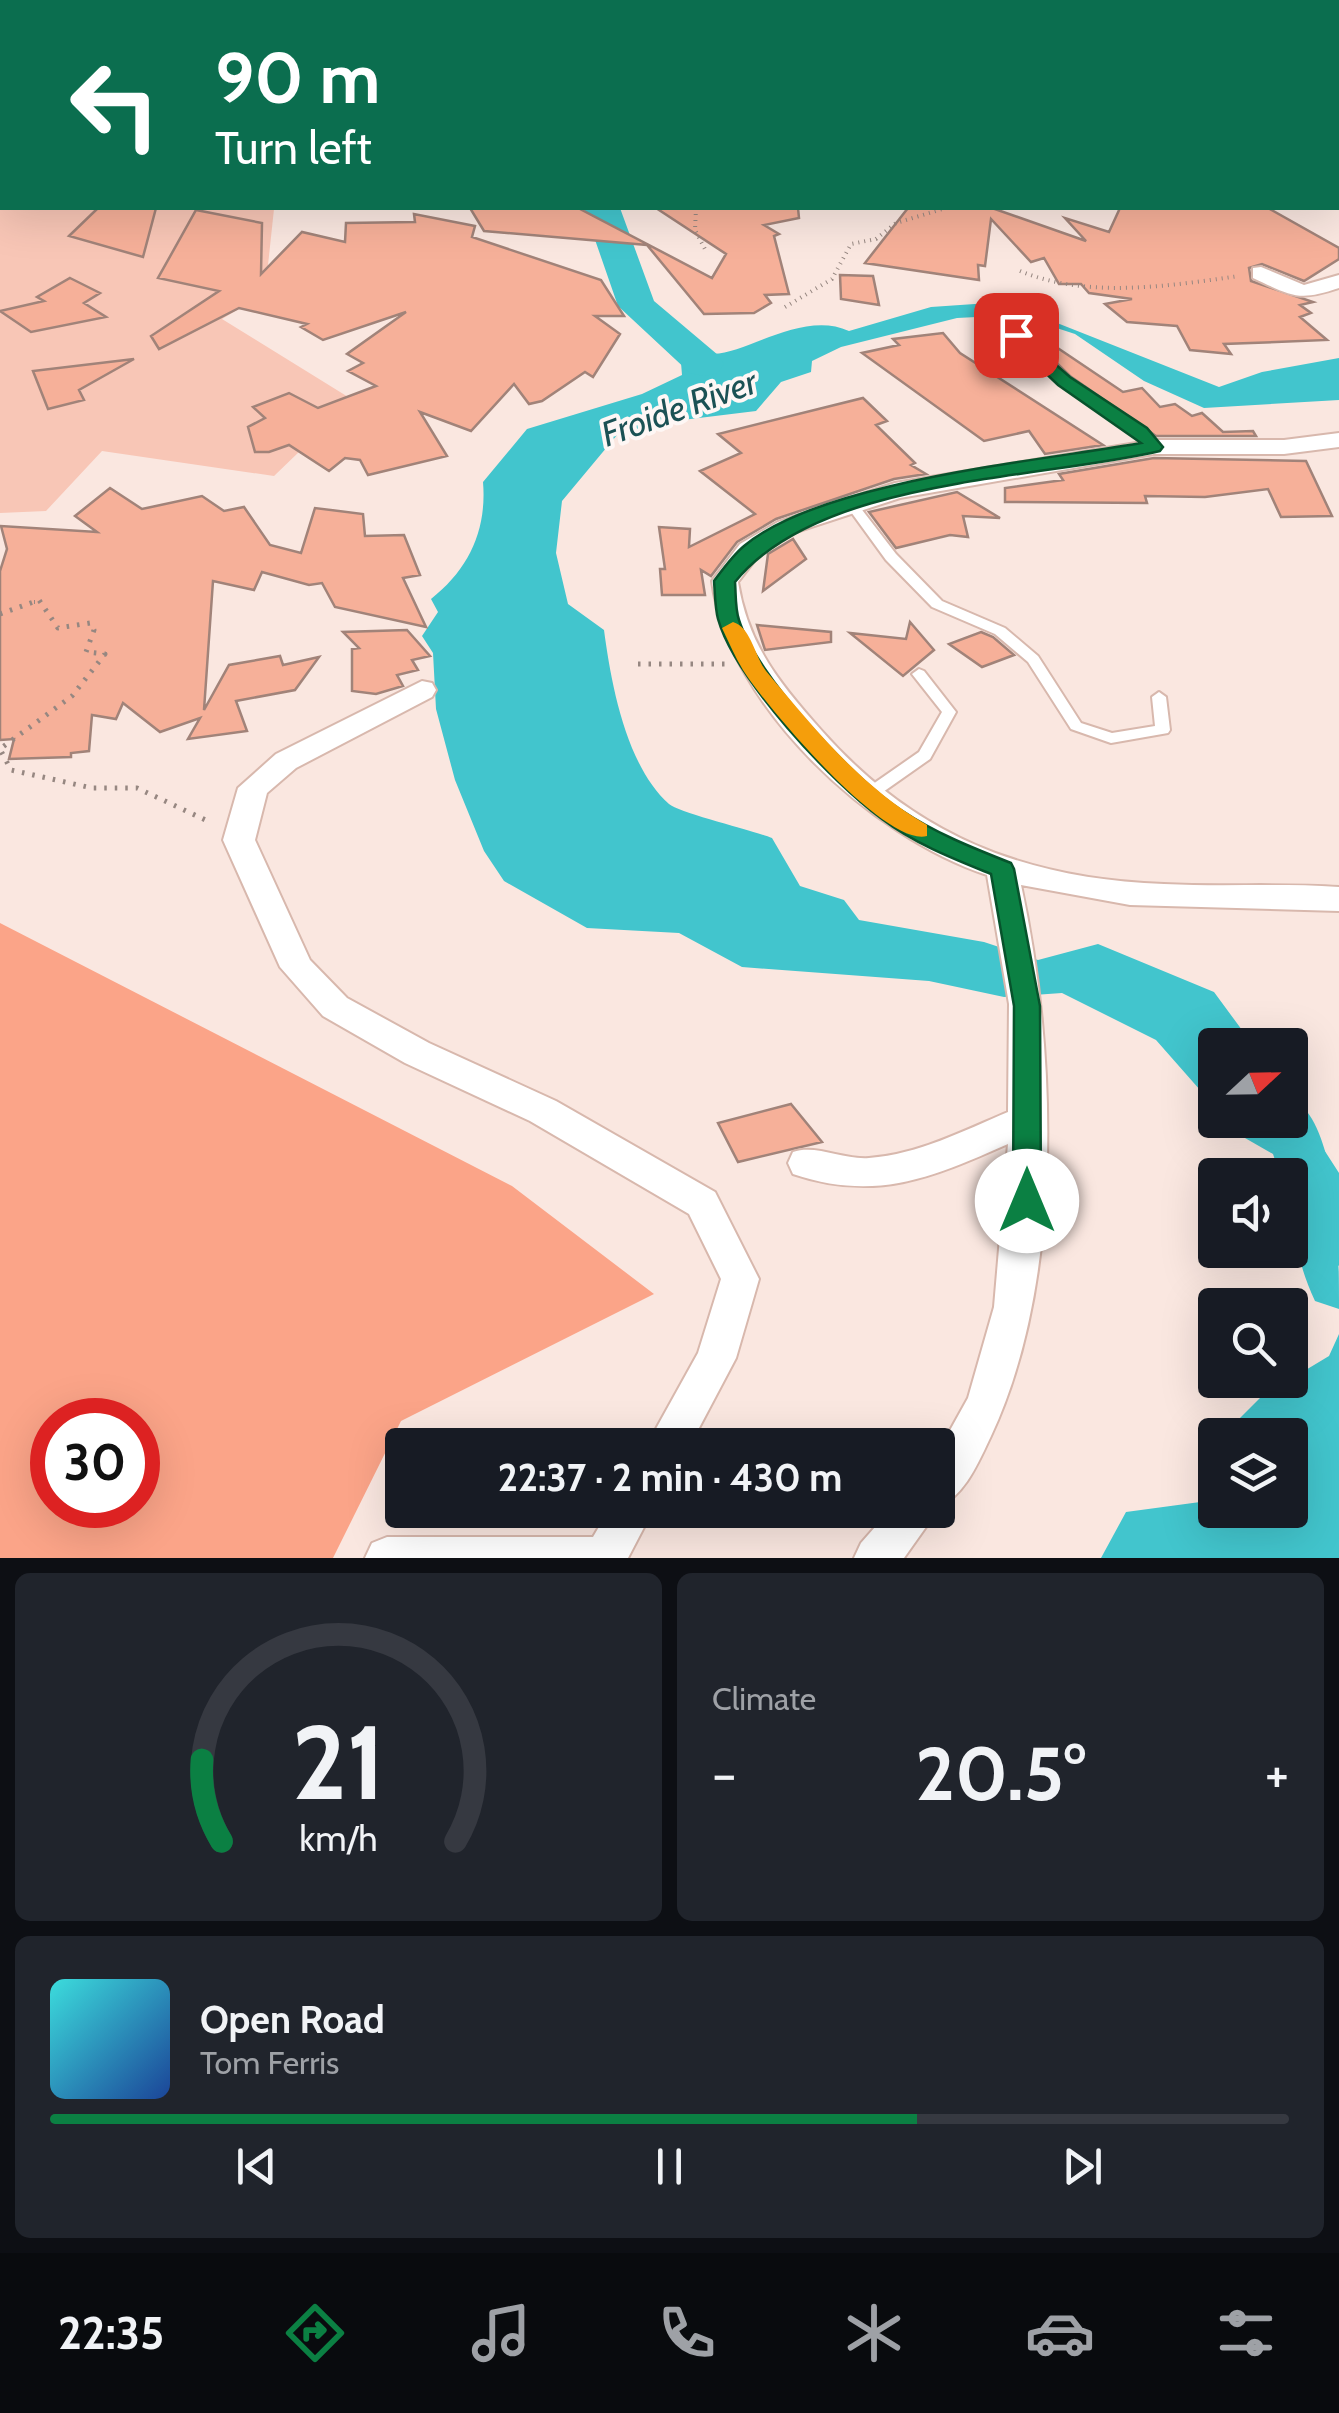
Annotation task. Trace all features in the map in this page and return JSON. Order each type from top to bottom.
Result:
[{"type":"street","points":[[1261,273],[1303,292],[1339,280]]},
{"type":"street","points":[[1339,440],[1284,447],[1154,447],[895,491],[787,527],[750,550],[724,581],[728,619],[753,669],[836,767],[890,814],[947,847],[1002,869],[1160,896],[1339,899]]},
{"type":"street","points":[[422,690],[286,761],[254,788],[239,840],[297,967],[335,1007],[418,1053],[542,1111],[702,1203],[740,1279],[716,1358],[677,1428]]},
{"type":"street","points":[[955,1460],[981,1419],[1001,1356],[1016,1289],[1027,1201],[1027,1006],[1002,869]]},
{"type":"street","points":[[806,1163],[835,1175],[885,1176],[1026,1120]]},
{"type":"street","points":[[387,1558],[606,1558],[622,1528]]},
{"type":"street","points":[[876,1558],[902,1528]]},
{"type":"lane","points":[[1016,335],[1064,381],[1141,432],[1154,447]]},
{"type":"lane","points":[[852,505],[891,557],[937,604],[1000,631],[1033,660],[1060,695],[1076,726],[1111,738],[1162,730],[1158,698]]},
{"type":"lane","points":[[868,795],[894,773],[925,755],[949,712],[919,674]]},
{"type":"path","points":[[696,210],[695,230],[708,252]]},
{"type":"path","points":[[786,307],[832,279],[852,244],[876,239],[896,223],[939,210]]},
{"type":"path","points":[[1020,270],[1035,280],[1098,284],[1206,281],[1261,273]]},
{"type":"path","points":[[0,614],[39,600],[58,628],[90,623],[94,630],[86,652],[105,654],[82,688],[66,703],[41,716],[0,749],[11,770],[92,788],[137,788],[188,808],[239,840]]},
{"type":"path","points":[[638,664],[717,662],[753,669]]},
{"type":"shaded area","points":[[0,210],[274,210],[265,293],[222,319],[353,400],[274,476],[102,451],[46,511],[0,513]]},
{"type":"shaded area","points":[[0,923],[512,1186],[654,1294],[401,1421],[398,1428],[385,1428],[385,1453],[333,1558],[0,1558]]},
{"type":"water","points":[[1004,302],[1219,387],[1262,372],[1339,358],[1339,400],[1204,408],[1144,381],[1075,334],[1026,318],[957,318],[841,347],[812,361],[811,372],[781,382],[756,411],[658,423],[617,435],[562,501],[556,553],[568,604],[604,630],[616,698],[631,746],[654,788],[669,804],[772,838],[800,886],[844,900],[859,920],[984,942],[1038,960],[1098,944],[1214,992],[1240,1028],[1198,1028],[1198,1088],[1156,1040],[1062,993],[1004,997],[929,981],[742,967],[679,933],[587,928],[504,881],[484,851],[455,780],[436,709],[433,653],[422,636],[438,612],[431,599],[456,575],[473,547],[482,516],[483,482],[527,429],[642,394],[682,375],[680,350],[660,338],[648,316],[699,350],[720,353],[790,330],[830,326],[849,331],[931,307]]},
{"type":"water","points":[[1308,1125],[1339,1173],[1339,1266],[1308,1232],[1308,1158],[1274,1158],[1245,1138],[1308,1138]]},
{"type":"water","points":[[1339,1334],[1339,1558],[1101,1558],[1126,1512],[1198,1502],[1198,1528],[1308,1528],[1308,1418],[1240,1418],[1260,1398],[1308,1398],[1308,1369],[1329,1356]]},
{"type":"building","points":[[96,210],[155,210],[143,257],[69,236]]},
{"type":"building","points":[[196,210],[262,223],[261,274],[302,232],[345,242],[346,223],[415,222],[414,214],[475,226],[472,237],[601,280],[624,316],[595,316],[620,334],[593,377],[585,372],[542,401],[529,404],[514,384],[471,431],[420,412],[447,456],[368,475],[360,460],[345,458],[329,471],[289,445],[255,452],[248,427],[265,418],[253,407],[289,393],[318,408],[376,386],[348,371],[363,363],[347,354],[406,312],[323,340],[301,327],[307,324],[239,308],[159,349],[151,336],[219,291],[158,278]]},
{"type":"building","points":[[471,210],[582,210],[712,278],[726,254],[659,210],[798,210],[799,218],[764,225],[779,234],[774,236],[789,294],[765,295],[771,303],[754,313],[704,314],[647,245],[484,231]]},
{"type":"building","points":[[906,210],[998,210],[1086,241],[1065,218],[1109,232],[1119,210],[1272,210],[1339,248],[1339,259],[1304,281],[1262,264],[1249,268],[1251,281],[1313,302],[1300,305],[1311,313],[1300,317],[1327,340],[1224,344],[1231,354],[1190,350],[1177,326],[1127,322],[1105,304],[1132,299],[1089,293],[1081,284],[1059,284],[1044,258],[1031,262],[991,219],[985,266],[978,265],[979,280],[865,263]]},
{"type":"building","points":[[840,275],[873,276],[879,305],[841,299]]},
{"type":"building","points":[[70,278],[100,293],[84,303],[106,317],[31,332],[0,311],[44,301],[37,297]]},
{"type":"building","points":[[1013,318],[1123,392],[1142,388],[1160,407],[1175,404],[1192,416],[1202,413],[1223,432],[1253,431],[1256,436],[1156,436],[1070,376],[1023,330],[1009,332],[1005,328]]},
{"type":"building","points":[[943,333],[960,353],[1103,445],[1045,454],[1029,431],[984,441],[862,353],[899,345],[893,339]]},
{"type":"building","points":[[134,359],[79,390],[84,400],[48,409],[33,371]]},
{"type":"building","points":[[863,398],[887,421],[876,425],[915,463],[911,465],[926,474],[894,479],[776,519],[737,542],[711,576],[701,570],[705,595],[662,595],[660,569],[665,569],[659,527],[690,529],[689,547],[755,514],[700,471],[741,453],[718,434]]},
{"type":"building","points":[[1154,458],[1306,461],[1332,516],[1281,517],[1268,489],[1205,497],[1145,496],[1147,503],[1005,502],[1005,488],[1063,480],[1059,474]]},
{"type":"building","points":[[110,488],[142,509],[202,496],[224,511],[244,507],[270,545],[301,553],[315,508],[363,514],[365,536],[404,535],[420,575],[403,578],[426,627],[335,607],[322,583],[309,585],[262,572],[254,590],[213,581],[204,710],[229,665],[280,656],[283,665],[319,657],[295,690],[236,701],[247,731],[188,739],[200,718],[160,732],[123,703],[116,719],[92,715],[89,751],[71,753],[71,757],[9,759],[14,739],[0,740],[0,571],[7,549],[1,526],[97,532],[75,516]]},
{"type":"building","points":[[957,492],[1000,518],[963,516],[968,537],[950,535],[896,548],[869,512]]},
{"type":"building","points":[[793,539],[806,559],[763,591],[768,554]]},
{"type":"building","points":[[910,622],[934,650],[903,676],[850,633],[906,639]]},
{"type":"building","points":[[757,625],[831,632],[831,642],[765,650]]},
{"type":"building","points":[[407,630],[430,656],[412,660],[418,670],[397,675],[403,686],[376,694],[352,691],[352,649],[359,648],[343,632]]},
{"type":"building","points":[[981,632],[1014,655],[982,667],[949,644]]},
{"type":"building","points":[[791,1104],[822,1142],[738,1162],[718,1123]]},
{"type":"waterway","points":[[603,210],[637,306],[704,364]]},
{"type":"waterway","name":"Froide River","points":[[1300,1138],[1339,1280]]},
{"type":"slow traffic","points":[[733,628],[753,669],[836,767],[890,814],[919,831]]},
{"type":"route","points":[[1016,335],[1064,381],[1141,432],[1154,447],[895,491],[787,527],[750,550],[724,581],[728,619],[753,669],[836,767],[890,814],[947,847],[1002,869],[1027,1006],[1027,1201]]}]
